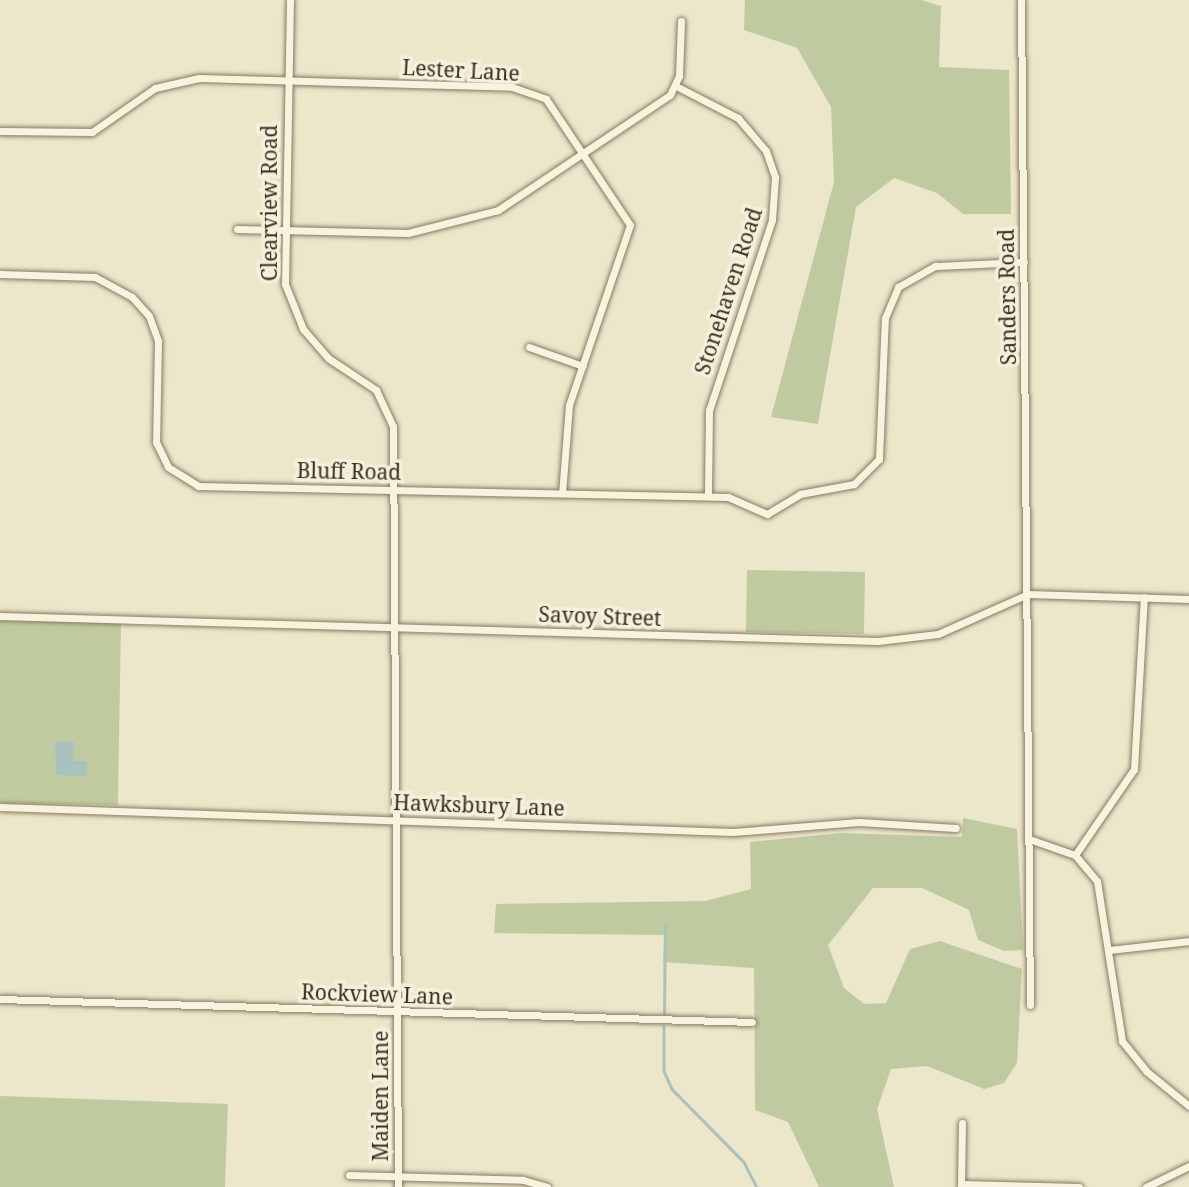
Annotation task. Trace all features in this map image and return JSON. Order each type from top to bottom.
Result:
[{"type":"street","name":"Clearview Road","points":[[290,0],[282,230],[285,284],[303,329],[328,358],[376,390],[390,413],[394,627]]},
{"type":"street","name":"Sanders Road","points":[[1021,0],[1030,1005]]},
{"type":"street","points":[[237,229],[439,228],[498,209],[587,153],[676,86],[681,21]]},
{"type":"street","name":"Lester Lane","points":[[0,131],[101,129],[143,95],[180,79],[287,80],[530,91],[556,109],[626,213],[630,232],[569,405],[562,493]]},
{"type":"street","name":"Stonehaven Road","points":[[676,86],[738,118],[766,151],[775,177],[772,220],[711,400],[708,496]]},
{"type":"street","name":"Bluff Road","points":[[0,274],[95,277],[132,297],[149,316],[158,341],[156,442],[181,479],[198,486],[708,496],[767,514],[800,494],[843,487],[865,477],[879,458],[885,318],[898,287],[935,266],[1024,262]]},
{"type":"street","points":[[529,347],[583,366]]},
{"type":"street","name":"Savoy Street","points":[[0,616],[901,641],[954,628],[1028,594],[1189,599]]},
{"type":"street","points":[[1075,855],[1134,769],[1144,597]]},
{"type":"street","name":"Maiden Lane","points":[[394,627],[398,1187]]},
{"type":"street","name":"Hawksbury Lane","points":[[0,807],[733,832],[859,822],[956,828]]},
{"type":"street","points":[[1029,839],[1075,855],[1105,900],[1122,1041],[1146,1071],[1189,1106]]},
{"type":"street","points":[[1109,950],[1189,941]]},
{"type":"street","name":"Rockview Lane","points":[[0,999],[752,1022]]},
{"type":"street","points":[[962,1123],[961,1185],[1079,1187]]},
{"type":"street","points":[[1146,1187],[1189,1166]]},
{"type":"street","points":[[349,1175],[547,1187]]},
{"type":"green space","points":[[745,0],[921,0],[941,6],[939,67],[1009,70],[1011,214],[963,214],[937,193],[894,178],[856,207],[818,424],[771,417],[834,182],[831,107],[797,48],[744,30]]},
{"type":"green space","points":[[747,570],[865,572],[864,634],[746,632]]},
{"type":"green space","points":[[0,621],[121,623],[118,805],[0,803]]},
{"type":"green space","points":[[963,818],[1017,829],[1023,950],[1004,951],[978,940],[969,910],[922,888],[873,888],[828,945],[844,988],[864,1004],[886,1003],[910,949],[940,941],[1022,969],[1017,1063],[1004,1083],[984,1089],[927,1066],[891,1069],[877,1109],[894,1187],[819,1187],[788,1122],[755,1110],[754,968],[663,962],[665,935],[494,933],[496,904],[705,901],[751,889],[750,842],[841,833],[962,837]]},
{"type":"green space","points":[[0,1096],[228,1104],[225,1187],[0,1187]]},
{"type":"water","points":[[55,741],[74,742],[73,761],[87,761],[86,776],[56,775]]},
{"type":"waterway","points":[[664,1014],[665,925]]},
{"type":"waterway","points":[[664,1026],[664,1071],[672,1089],[744,1162],[757,1187]]}]
